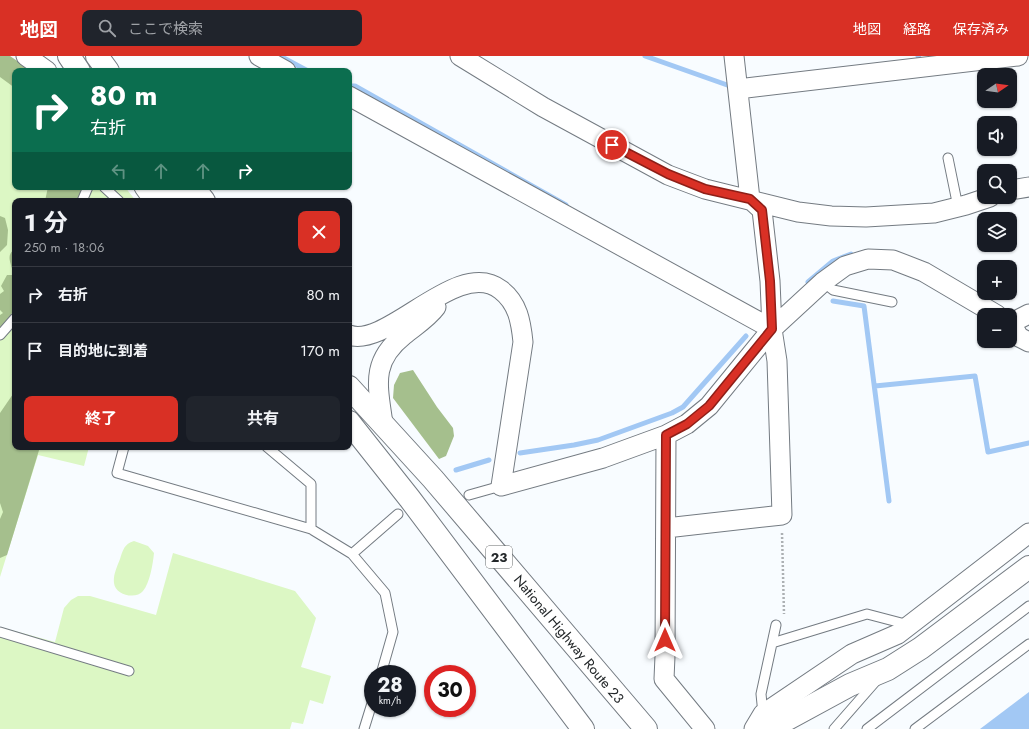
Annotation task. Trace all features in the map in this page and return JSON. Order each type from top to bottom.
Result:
[{"type":"main road","points":[[69,56],[77,68]]},
{"type":"main road","points":[[97,56],[106,68]]},
{"type":"main road","points":[[195,190],[202,198]]},
{"type":"main road","name":"National Highway Route 23","points":[[352,390],[438,485],[646,729]]},
{"type":"main road","name":"23","points":[[352,426],[410,499],[583,729]]},
{"type":"main road","points":[[762,724],[850,684],[888,669],[921,648],[1029,567]]},
{"type":"street","points":[[26,56],[43,68]]},
{"type":"street","points":[[50,56],[56,68]]},
{"type":"street","points":[[259,56],[281,68]]},
{"type":"street","points":[[460,56],[543,107],[668,174],[705,189],[798,212],[831,216],[866,217],[934,212],[977,201]]},
{"type":"street","points":[[666,528],[782,515],[777,361],[772,329],[770,281],[762,210],[750,199],[734,56]]},
{"type":"street","points":[[738,89],[1018,56]]},
{"type":"street","points":[[352,98],[772,329]]},
{"type":"street","points":[[1017,189],[1029,187]]},
{"type":"street","points":[[352,336],[374,333],[460,286],[472,284],[494,285],[510,298],[521,320],[523,342],[501,486],[603,458],[666,435],[687,424],[709,406],[772,329],[823,282],[845,266],[868,259],[893,260],[924,272],[986,308]]},
{"type":"street","points":[[383,424],[377,382],[381,364],[388,350],[433,312],[448,292]]},
{"type":"street","points":[[1017,317],[1029,314]]},
{"type":"street","points":[[1017,334],[1029,342]]},
{"type":"street","points":[[666,435],[664,679],[705,729]]},
{"type":"street","points":[[762,724],[852,654],[898,634],[1029,533]]},
{"type":"lane","points":[[948,158],[958,207]]},
{"type":"lane","points":[[107,190],[116,198]]},
{"type":"lane","points":[[823,282],[833,290],[892,302]]},
{"type":"lane","points":[[0,336],[12,322]]},
{"type":"lane","points":[[123,450],[117,473],[311,529],[352,554],[385,593],[393,632],[384,665]]},
{"type":"lane","points":[[271,450],[311,484],[311,529]]},
{"type":"lane","points":[[469,495],[501,486]]},
{"type":"lane","points":[[352,554],[398,514]]},
{"type":"lane","points":[[867,729],[1029,606]]},
{"type":"lane","points":[[772,643],[867,614],[908,625]]},
{"type":"lane","points":[[762,724],[761,694],[776,625]]},
{"type":"lane","points":[[0,632],[129,671]]},
{"type":"lane","points":[[915,729],[1029,644]]},
{"type":"lane","points":[[834,729],[855,703],[888,669]]},
{"type":"lane","points":[[364,729],[368,717]]},
{"type":"path","points":[[776,625],[784,616],[782,515]]},
{"type":"green space","points":[[0,56],[10,56],[14,68],[12,68],[12,190],[127,190],[134,198],[12,198],[12,450],[88,450],[84,466],[38,455],[0,577]]},
{"type":"green space","points":[[0,56],[10,56],[28,68],[12,68],[12,86],[0,77]]},
{"type":"green space","points":[[47,190],[83,190],[79,198],[46,198]]},
{"type":"green space","points":[[0,216],[5,218],[8,230],[7,245],[0,252]]},
{"type":"green space","points":[[12,252],[12,268],[10,261],[10,255]]},
{"type":"green space","points":[[7,275],[12,275],[12,314],[0,331],[0,315],[3,313],[0,310],[0,294],[4,291],[1,286]]},
{"type":"green space","points":[[413,370],[437,407],[453,428],[454,436],[446,456],[439,459],[393,398],[394,385],[400,373]]},
{"type":"green space","points":[[12,395],[12,450],[39,450],[7,555],[0,558],[0,519],[3,512],[0,503],[0,413]]},
{"type":"green space","points":[[134,541],[148,546],[154,553],[148,583],[140,594],[131,596],[118,591],[115,587],[114,580],[123,550],[128,544]]},
{"type":"green space","points":[[173,553],[295,591],[316,618],[301,667],[331,676],[323,704],[310,700],[303,724],[292,722],[290,729],[0,729],[0,627],[55,642],[64,608],[71,600],[78,596],[90,596],[156,615]]},
{"type":"water","points":[[1029,692],[1029,729],[980,729]]},
{"type":"waterway","points":[[280,56],[302,68]]},
{"type":"waterway","points":[[645,56],[730,86]]},
{"type":"waterway","points":[[918,56],[920,60]]},
{"type":"waterway","points":[[352,86],[355,86],[566,205]]},
{"type":"waterway","points":[[808,282],[833,261],[851,254]]},
{"type":"waterway","points":[[833,301],[864,306],[889,501]]},
{"type":"waterway","points":[[520,453],[598,440],[672,413],[683,407],[746,336]]},
{"type":"waterway","points":[[875,386],[975,376],[988,452],[1029,443]]},
{"type":"waterway","points":[[456,470],[489,460]]},
{"type":"route","points":[[612,145],[680,180],[705,189],[750,199],[762,210],[770,281],[772,329],[709,406],[687,424],[666,435],[665,640]]}]
